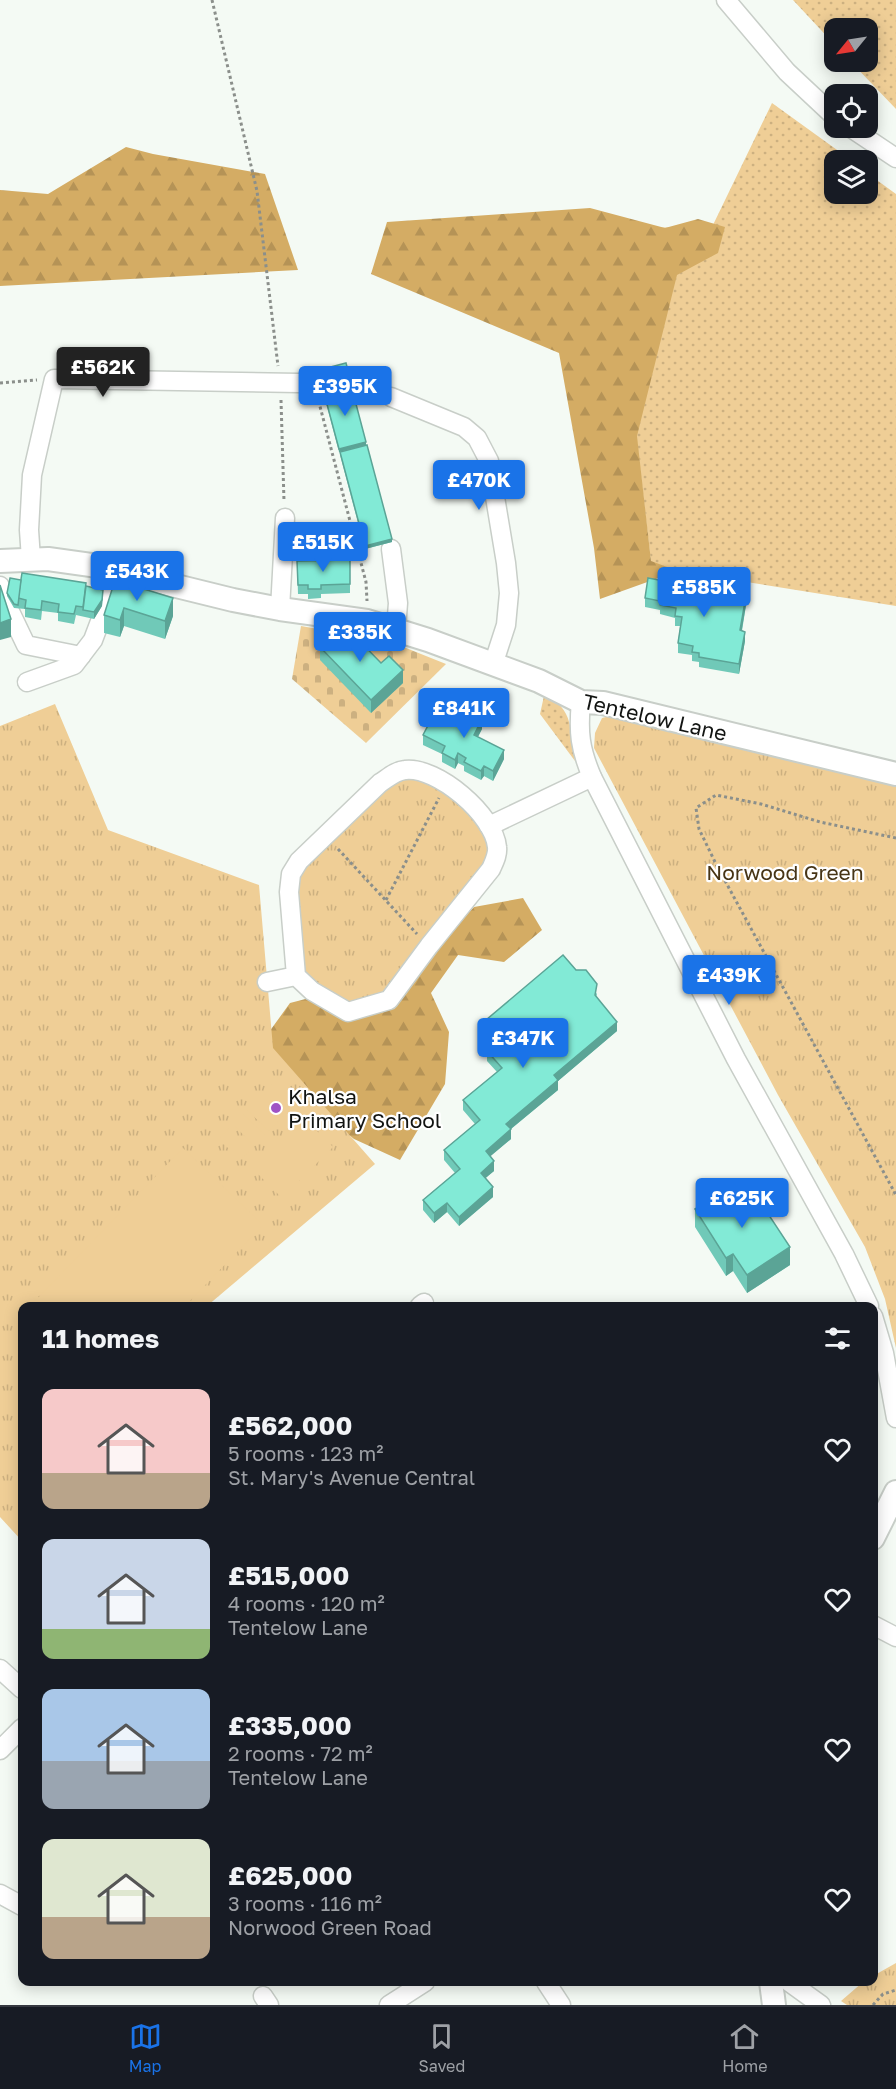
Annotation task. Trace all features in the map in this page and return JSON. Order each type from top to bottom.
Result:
[{"type":"main road","name":"Tentelow Lane","points":[[0,561],[31,559],[64,561],[119,571],[186,590],[280,609],[367,621],[396,629],[550,686],[581,702],[603,703],[896,772]]},
{"type":"main road","points":[[878,1528],[896,1492]]},
{"type":"main road","points":[[772,1986],[774,2005]]},
{"type":"street","points":[[726,0],[787,72],[824,107]]},
{"type":"street","points":[[866,138],[896,158]]},
{"type":"street","points":[[31,559],[29,530],[32,475],[54,379],[299,383]]},
{"type":"street","points":[[391,397],[464,427],[477,438],[489,461],[509,593],[506,625],[493,665]]},
{"type":"street","points":[[280,609],[285,518]]},
{"type":"street","points":[[391,549],[398,603],[396,629]]},
{"type":"street","points":[[27,682],[74,665],[93,640],[119,571]]},
{"type":"street","points":[[0,586],[26,645],[81,656]]},
{"type":"street","points":[[581,702],[580,744],[592,777],[736,1059],[844,1254],[868,1302]]},
{"type":"street","points":[[405,770],[423,772],[447,783],[461,792],[489,826],[498,849],[495,860],[389,1000],[348,1012],[312,992],[296,976],[289,892],[291,874],[299,861],[325,835],[392,774],[405,770]]},
{"type":"street","points":[[489,826],[554,803],[592,777]]},
{"type":"street","points":[[267,982],[296,976]]},
{"type":"street","points":[[878,1333],[896,1418]]},
{"type":"street","points":[[878,1628],[896,1637]]},
{"type":"street","points":[[0,1669],[18,1685]]},
{"type":"street","points":[[0,1750],[18,1732]]},
{"type":"street","points":[[0,1894],[18,1904]]},
{"type":"street","points":[[388,2005],[419,1986]]},
{"type":"street","points":[[549,1986],[561,2005]]},
{"type":"street","points":[[795,1986],[821,2005]]},
{"type":"path","points":[[212,0],[257,191],[280,384],[285,518]]},
{"type":"path","points":[[0,383],[54,379]]},
{"type":"path","points":[[317,395],[366,582],[367,621]]},
{"type":"path","points":[[386,900],[447,783]]},
{"type":"path","points":[[896,838],[820,822],[761,804],[716,795],[696,808],[699,829],[717,866],[896,1195]]},
{"type":"path","points":[[325,835],[429,946]]},
{"type":"path","points":[[873,2005],[883,1994],[896,1990]]},
{"type":"green space","points":[[793,0],[896,0],[896,109],[878,90],[878,84],[872,84],[861,72],[878,72],[878,18],[824,18],[824,33]]},
{"type":"green space","points":[[772,103],[837,150],[824,150],[824,204],[878,204],[878,181],[896,194],[896,606],[678,571],[651,562],[612,228],[712,227]]},
{"type":"green space","points":[[126,147],[265,174],[298,270],[0,286],[0,190],[48,194]]},
{"type":"green space","points":[[590,208],[665,228],[698,219],[725,227],[718,253],[677,275],[637,436],[651,561],[678,571],[600,599],[594,548],[559,353],[371,274],[387,222]]},
{"type":"green space","points":[[301,626],[391,642],[446,664],[366,743],[292,679]]},
{"type":"green space","points":[[544,696],[554,701],[566,714],[575,761],[540,714]]},
{"type":"green space","points":[[55,704],[108,830],[259,885],[273,1048],[375,1164],[212,1302],[18,1302],[18,1537],[0,1517],[0,726]]},
{"type":"green space","name":"Norwood Green","points":[[614,715],[752,752],[896,783],[896,1348],[885,1299],[865,1247],[778,1095],[594,748],[595,733],[602,718]]},
{"type":"green space","points":[[392,774],[447,783],[498,849],[389,1000],[348,1012],[296,976],[289,892],[299,861]]},
{"type":"green space","points":[[523,898],[542,930],[504,962],[458,955],[431,993],[449,1032],[445,1084],[400,1160],[354,1139],[311,1104],[264,1039],[290,1003],[348,988],[402,983],[474,907]]},
{"type":"green space","points":[[272,1084],[294,1106],[283,1117],[262,1095]]},
{"type":"green space","points":[[258,1099],[279,1120],[269,1131],[247,1110]]},
{"type":"green space","points":[[243,1114],[265,1135],[254,1146],[233,1124]]},
{"type":"green space","points":[[306,1120],[333,1147],[282,1198],[255,1171]]},
{"type":"green space","points":[[229,1128],[251,1150],[240,1160],[219,1139]]},
{"type":"green space","points":[[183,1148],[263,1225],[189,1302],[34,1302]]},
{"type":"green space","points":[[896,1963],[896,2005],[847,2005],[841,2001],[858,1986],[878,1986],[878,1973]]},
{"type":"building","points":[[346,363],[351,382],[324,389],[319,370]]},
{"type":"building","points":[[351,385],[366,442],[339,449],[324,393]]},
{"type":"building","points":[[367,445],[392,539],[365,546],[340,452]]},
{"type":"building","points":[[350,560],[350,584],[321,585],[321,589],[308,589],[308,585],[298,585],[297,561]]},
{"type":"building","points":[[22,573],[86,583],[83,607],[76,606],[74,614],[58,612],[59,604],[42,601],[41,610],[25,608],[26,600],[18,598]]},
{"type":"building","points":[[10,578],[21,580],[18,605],[14,604],[7,593]]},
{"type":"building","points":[[648,578],[746,596],[740,630],[745,632],[739,664],[699,657],[699,653],[692,652],[693,646],[678,643],[682,617],[675,616],[676,608],[660,605],[660,601],[645,598]]},
{"type":"building","points":[[115,580],[173,598],[165,621],[124,608],[120,620],[104,615]]},
{"type":"building","points":[[0,585],[11,619],[0,623]]},
{"type":"building","points":[[86,586],[103,590],[102,600],[94,612],[83,610]]},
{"type":"building","points":[[343,624],[381,663],[389,656],[403,670],[371,700],[320,647]]},
{"type":"building","points":[[453,704],[482,719],[474,735],[504,750],[493,771],[484,766],[481,771],[464,762],[466,758],[458,753],[455,760],[442,753],[445,746],[423,735],[433,716],[444,721]]},
{"type":"building","name":"Khalsa Primary School","points":[[563,955],[576,970],[586,970],[597,984],[595,995],[617,1022],[554,1075],[558,1080],[506,1124],[511,1129],[486,1151],[494,1161],[481,1173],[493,1187],[459,1217],[447,1203],[434,1213],[423,1200],[460,1169],[444,1150],[480,1120],[463,1100],[502,1068],[487,1051],[496,1044],[480,1025]]},
{"type":"building","points":[[737,1182],[754,1207],[761,1203],[790,1247],[747,1275],[733,1254],[726,1258],[695,1209]]},
{"type":"place","name":"Khalsa Primary School","points":[[276,1108]]}]
